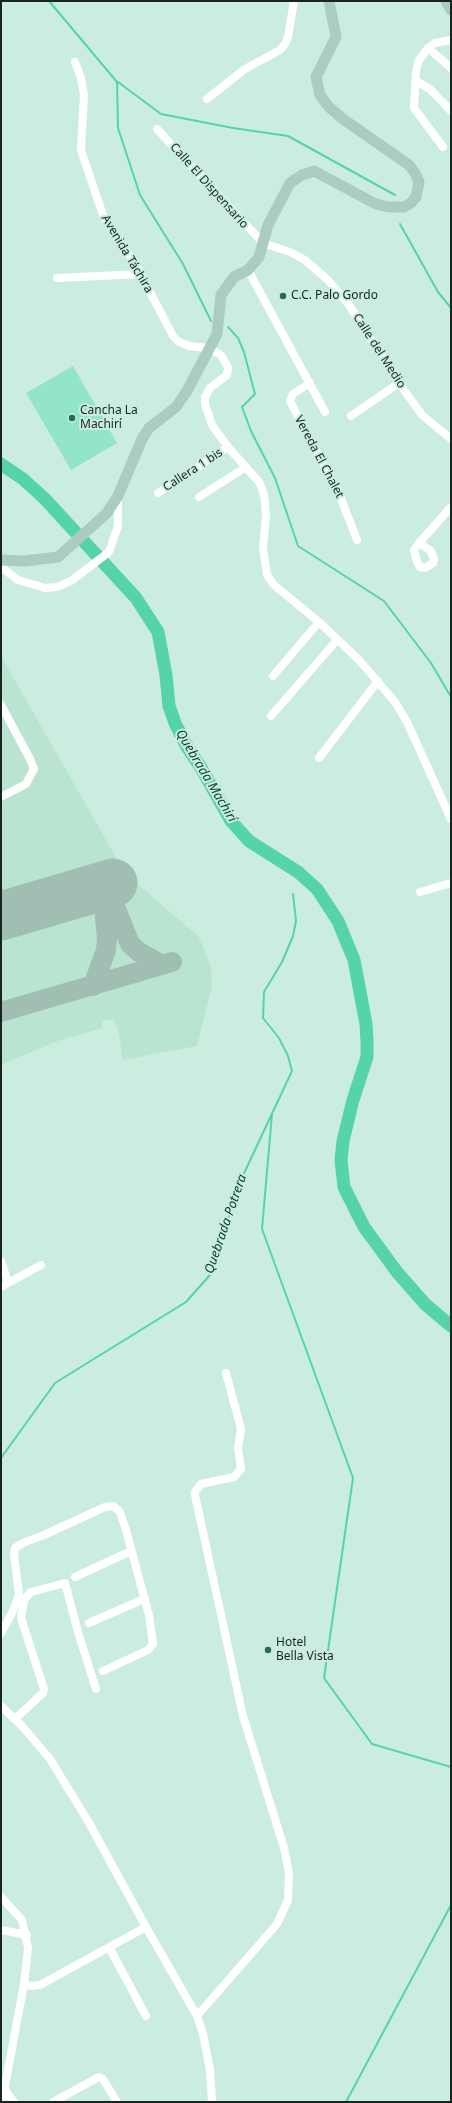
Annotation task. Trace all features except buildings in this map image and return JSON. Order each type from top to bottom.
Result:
[{"type":"main road","points":[[1,560],[25,561],[58,557],[106,514],[118,496],[142,439],[149,428],[176,407],[183,396],[217,334],[221,295],[234,277],[248,270],[259,257],[268,225],[290,183],[302,175],[314,171],[376,204],[389,207],[404,207],[411,203],[416,197],[419,189],[419,182],[409,165],[343,119],[329,107],[320,95],[316,85],[316,77],[336,37],[329,1]]},
{"type":"main road","points":[[446,1],[451,10]]},
{"type":"street","points":[[207,99],[245,69],[280,50],[288,37],[294,1]]},
{"type":"street","points":[[443,147],[414,108],[416,71],[419,60],[428,48],[435,43],[451,40]]},
{"type":"street","points":[[428,48],[451,68]]},
{"type":"street","name":"Avenida Táchira","points":[[75,62],[81,78],[84,95],[81,150],[104,218],[140,274],[173,336],[179,342],[189,346],[208,348]]},
{"type":"street","points":[[416,81],[430,89],[451,111]]},
{"type":"street","name":"Calle El Dispensario","points":[[157,129],[263,243]]},
{"type":"street","name":"Calle del Medio","points":[[263,243],[290,252],[305,260],[328,280],[349,305],[399,383],[422,415],[451,439]]},
{"type":"street","points":[[248,270],[325,412]]},
{"type":"street","points":[[57,278],[140,274]]},
{"type":"street","points":[[208,348],[221,354],[228,367],[226,375],[210,388],[205,397],[207,413],[212,425],[228,447],[259,482],[264,494],[266,516],[262,548],[267,575],[274,585],[319,622],[378,681],[395,702],[407,722],[451,819]]},
{"type":"street","name":"Vereda El Chalet","points":[[310,383],[294,394],[290,402],[340,496],[357,540]]},
{"type":"street","points":[[351,416],[399,383]]},
{"type":"street","name":"Callera 1 bis","points":[[158,493],[228,447]]},
{"type":"street","points":[[199,497],[246,467]]},
{"type":"street","points":[[1,567],[18,580],[44,588],[57,587],[86,571],[109,552],[118,526],[118,496]]},
{"type":"street","points":[[419,543],[451,507]]},
{"type":"street","points":[[273,676],[319,622]]},
{"type":"street","points":[[271,716],[337,640]]},
{"type":"street","points":[[319,758],[378,681]]},
{"type":"street","points":[[1,705],[34,769],[26,784],[1,797]]},
{"type":"street","points":[[420,892],[451,883]]},
{"type":"street","points":[[1,1261],[8,1282]]},
{"type":"street","points":[[1,1287],[41,1265]]},
{"type":"street","points":[[197,2016],[277,1924],[288,1900],[289,1873],[284,1848],[242,1716],[195,1495],[201,1484],[234,1477],[241,1469],[238,1448],[241,1429],[226,1373]]},
{"type":"street","points":[[1,1633],[18,1595],[14,1550],[19,1545],[110,1506],[116,1508],[120,1512],[149,1615],[153,1644],[152,1647],[103,1671]]},
{"type":"street","points":[[75,1577],[131,1551]]},
{"type":"street","points":[[15,1719],[43,1693],[44,1689],[21,1618],[25,1597],[31,1592],[65,1583],[78,1632],[96,1689]]},
{"type":"street","points":[[89,1623],[144,1599]]},
{"type":"street","points":[[1,1706],[15,1719],[50,1759],[88,1821],[197,2016],[203,2034],[210,2070],[212,2102]]},
{"type":"street","points":[[1,1897],[22,1920],[27,1935],[28,1948],[24,1984],[2,2102]]},
{"type":"street","points":[[24,1984],[31,1986],[40,1985],[146,1927]]},
{"type":"street","points":[[1,1930],[27,1935]]},
{"type":"street","points":[[109,1947],[146,2016]]},
{"type":"street","points":[[53,2102],[99,2077],[103,2079],[117,2102]]},
{"type":"street","points":[[4,2090],[14,2102]]},
{"type":"shaded area","points":[[1,656],[125,873],[199,937],[211,967],[212,986],[197,1046],[123,1060],[119,1034],[114,1019],[102,1021],[103,1028],[60,1040],[1,1065]]},
{"type":"green space","name":"Cancha La Machirí","points":[[73,366],[117,443],[71,470],[26,393]]},
{"type":"waterway","points":[[49,1],[117,82],[118,128],[140,195],[183,264],[211,321]]},
{"type":"waterway","points":[[118,82],[161,114],[233,128],[288,136],[395,195]]},
{"type":"waterway","points":[[400,224],[438,292],[451,308]]},
{"type":"waterway","points":[[228,327],[238,338],[244,352],[255,394],[242,407],[251,431],[275,478],[298,546],[384,601],[431,663],[451,697]]},
{"type":"waterway","name":"Quebrada Machirí","points":[[1,464],[23,479],[45,499],[136,598],[158,632],[166,675],[169,706],[175,723],[187,747],[200,766],[231,821],[249,841],[298,872],[317,889],[338,921],[354,960],[366,1024],[367,1041],[367,1057],[353,1100],[343,1141],[341,1160],[344,1187],[364,1227],[397,1272],[425,1304],[451,1326]]},
{"type":"waterway","name":"Quebrada Potrera","points":[[1,1458],[55,1383],[186,1302],[210,1275],[239,1184],[292,1071],[288,1056],[279,1038],[263,1018],[264,992],[282,962],[293,936],[296,921],[293,894]]},
{"type":"waterway","points":[[272,1114],[262,1229],[353,1478],[324,1678],[372,1744],[451,1767]]},
{"type":"waterway","points":[[346,2102],[451,1905]]},
{"type":"taxiway","points":[[93,986],[106,950],[107,938],[102,886]]},
{"type":"taxiway","points":[[110,894],[130,944],[139,952],[162,965]]},
{"type":"taxiway","points":[[1,1012],[172,962]]},
{"type":"runway","points":[[1,916],[113,883]]},
{"type":"place","name":"C.C. Palo Gordo","points":[[283,296]]},
{"type":"place","name":"Cancha La Machirí","points":[[72,418]]},
{"type":"place","name":"Hotel Bella Vista","points":[[268,1650]]}]
